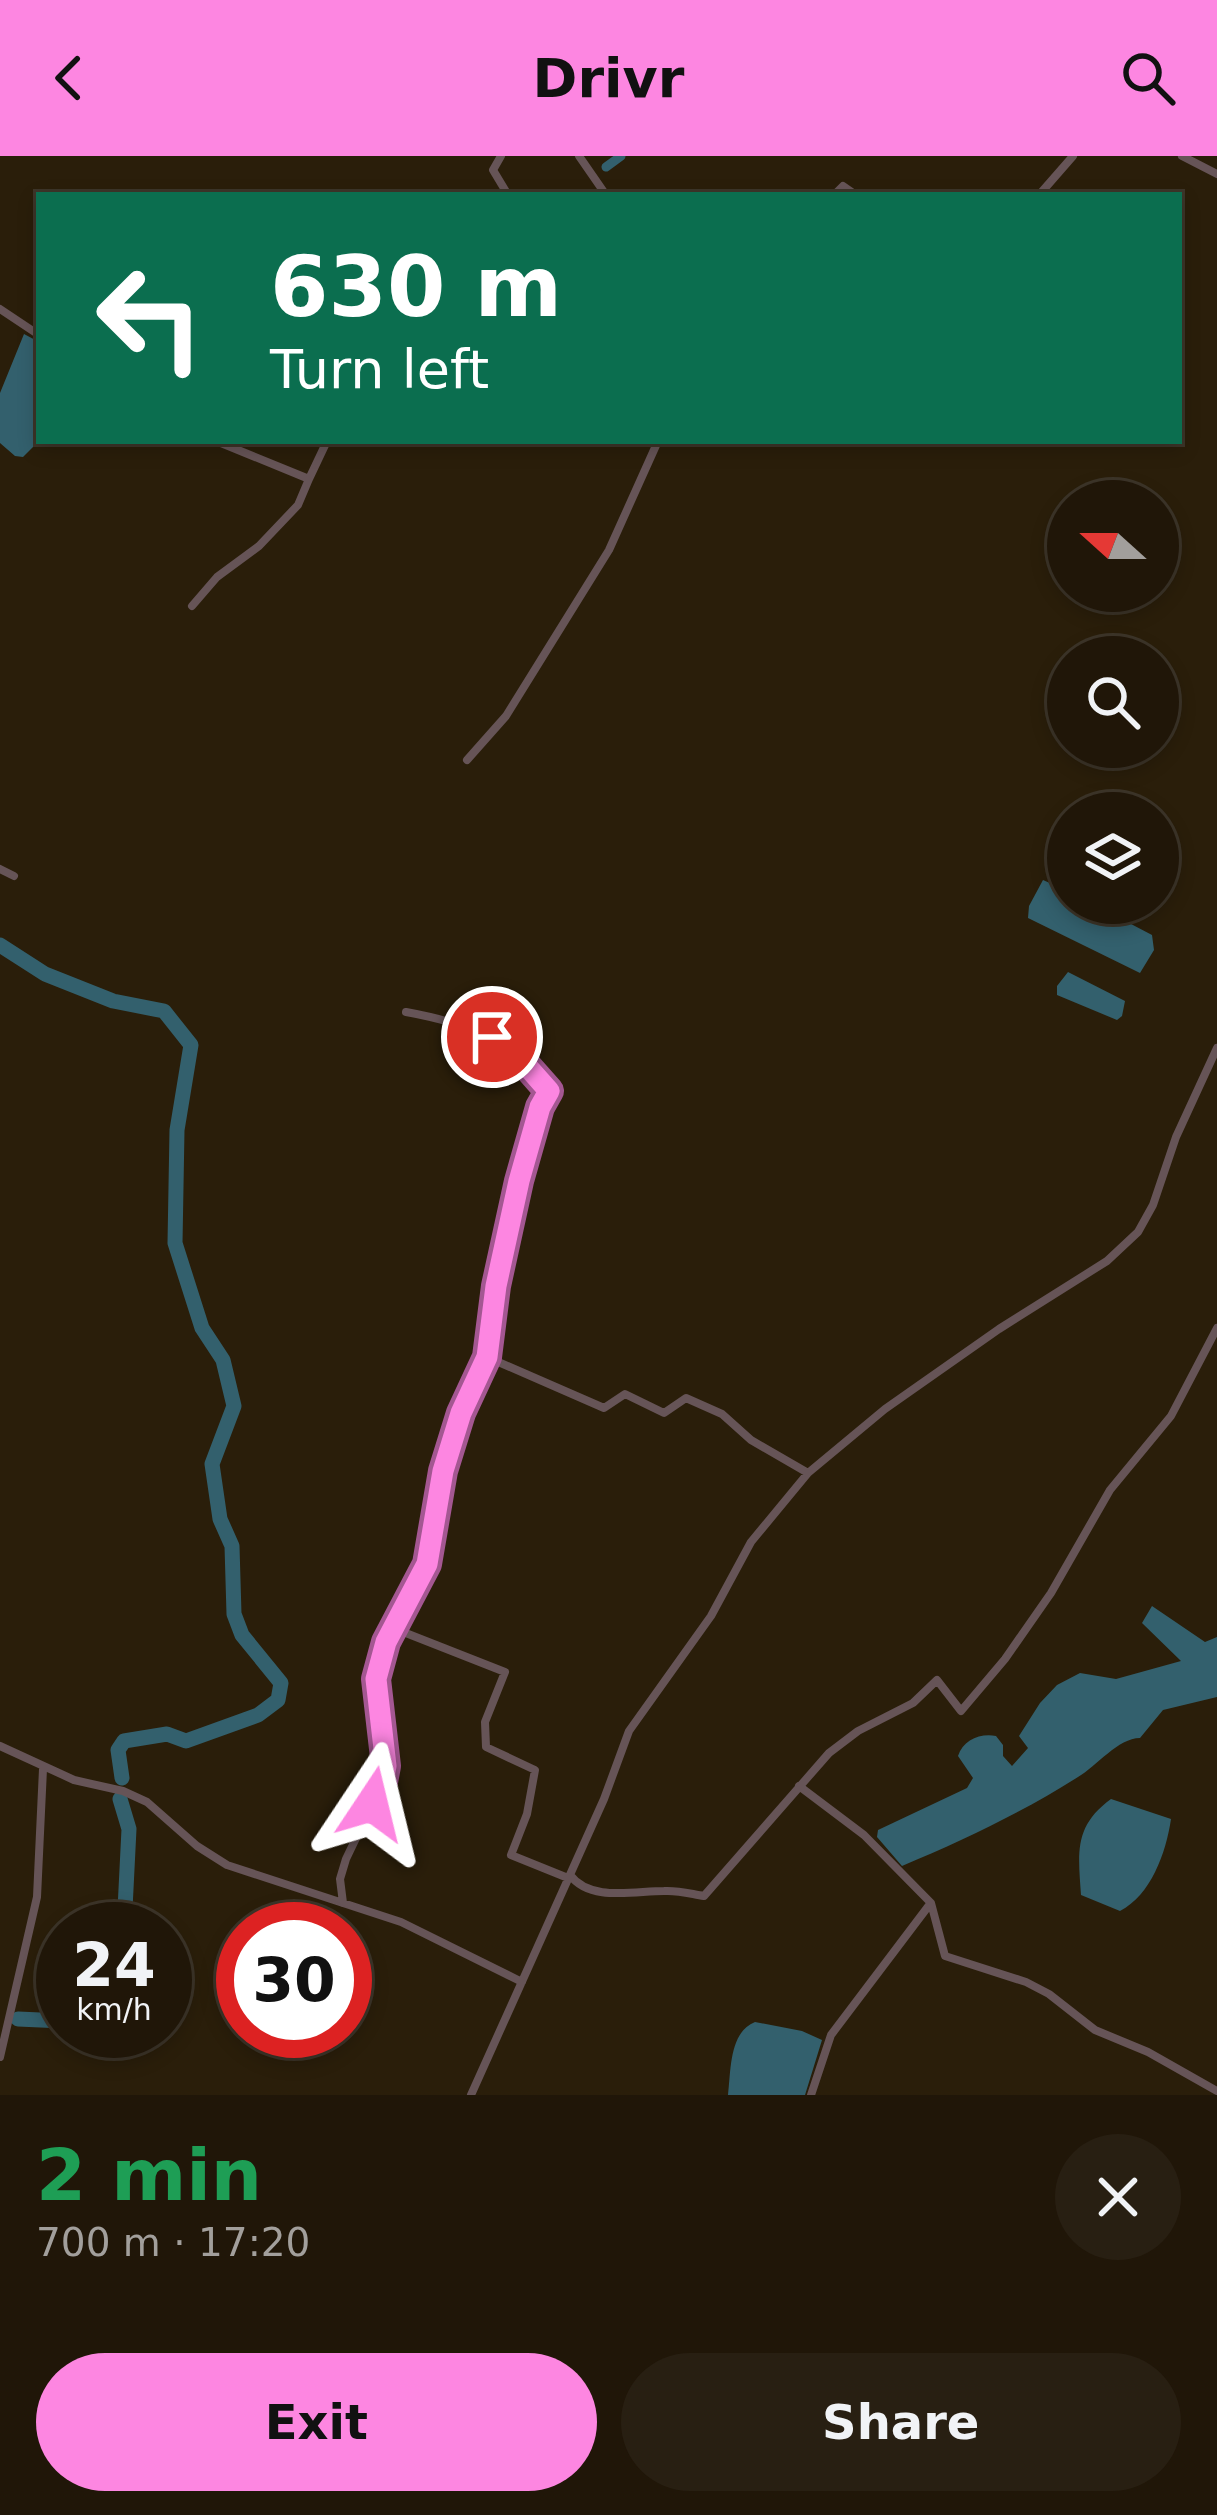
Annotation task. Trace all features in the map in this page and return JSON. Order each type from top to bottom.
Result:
[{"type":"street","points":[[501,156],[493,170],[506,192]]},
{"type":"street","points":[[579,156],[604,192]]},
{"type":"street","points":[[1042,192],[1073,156]]},
{"type":"street","points":[[1182,156],[1217,174]]},
{"type":"street","points":[[0,309],[36,332]]},
{"type":"street","points":[[223,444],[309,479]]},
{"type":"street","points":[[192,606],[217,577],[259,546],[298,505],[326,444]]},
{"type":"street","points":[[467,760],[506,716],[609,550],[657,444]]},
{"type":"street","points":[[0,869],[14,876]]},
{"type":"street","points":[[343,1902],[340,1879],[346,1859],[386,1766],[376,1679],[393,1628],[427,1564],[443,1471],[461,1413],[487,1357],[519,1181],[549,1091],[510,1047],[492,1037],[447,1019],[406,1012]]},
{"type":"street","points":[[471,2095],[629,1731],[712,1616],[751,1542],[808,1473],[885,1409],[1107,1261],[1138,1232],[1217,1048]]},
{"type":"street","points":[[393,1628],[505,1672],[485,1722],[486,1747],[535,1771],[527,1814],[511,1856],[605,1893],[672,1890],[704,1896],[799,1786],[858,1731],[913,1703],[937,1680],[961,1711],[1051,1593],[1110,1490],[1171,1415],[1217,1328]]},
{"type":"street","points":[[487,1357],[604,1408],[625,1394],[664,1413],[686,1398],[722,1414],[751,1440],[808,1473]]},
{"type":"street","points":[[0,1746],[44,1768],[147,1802],[226,1865],[340,1902]]},
{"type":"street","points":[[0,2057],[37,1898],[44,1768]]},
{"type":"street","points":[[799,1786],[864,1835],[931,1903],[945,1956],[1037,1988],[1095,2030],[1148,2052],[1217,2091]]},
{"type":"street","points":[[811,2095],[831,2035],[931,1903]]},
{"type":"street","points":[[372,1912],[522,1982]]},
{"type":"water","points":[[24,334],[36,340],[36,444],[23,457],[0,443],[0,393]]},
{"type":"water","points":[[1043,880],[1047,882],[1047,924],[1131,924],[1152,935],[1154,950],[1140,973],[1028,918]]},
{"type":"water","points":[[1068,972],[1125,1001],[1122,1016],[1117,1020],[1057,995],[1057,986]]},
{"type":"water","points":[[1152,1606],[1205,1642],[1217,1637],[1217,1697],[1163,1710],[1140,1738],[1116,1747],[1057,1790],[902,1866],[877,1837],[878,1830],[967,1788],[973,1778],[958,1756],[968,1742],[996,1736],[1012,1766],[1028,1748],[1019,1736],[1057,1685],[1080,1673],[1116,1679],[1181,1661],[1142,1623]]},
{"type":"water","points":[[1111,1799],[1171,1819],[1155,1872],[1140,1895],[1120,1911],[1081,1895],[1079,1853],[1084,1830]]},
{"type":"water","points":[[755,2022],[822,2040],[805,2095],[728,2095],[736,2043]]},
{"type":"waterway","points":[[606,167],[621,156]]},
{"type":"waterway","points":[[0,945],[45,974],[113,1001],[164,1011],[191,1045],[177,1130],[175,1243],[202,1328],[223,1360],[234,1406],[212,1464],[220,1519],[232,1546],[234,1614],[242,1635],[281,1683],[278,1700],[258,1715],[186,1741],[167,1734],[124,1741],[118,1750],[122,1778]]},
{"type":"waterway","points":[[120,1799],[129,1829],[125,1902]]},
{"type":"waterway","points":[[18,2019],[36,2020]]},
{"type":"route","points":[[372,1804],[386,1766],[376,1679],[386,1642],[427,1564],[443,1471],[461,1413],[487,1357],[496,1286],[519,1181],[549,1091],[510,1047],[492,1037]]}]
